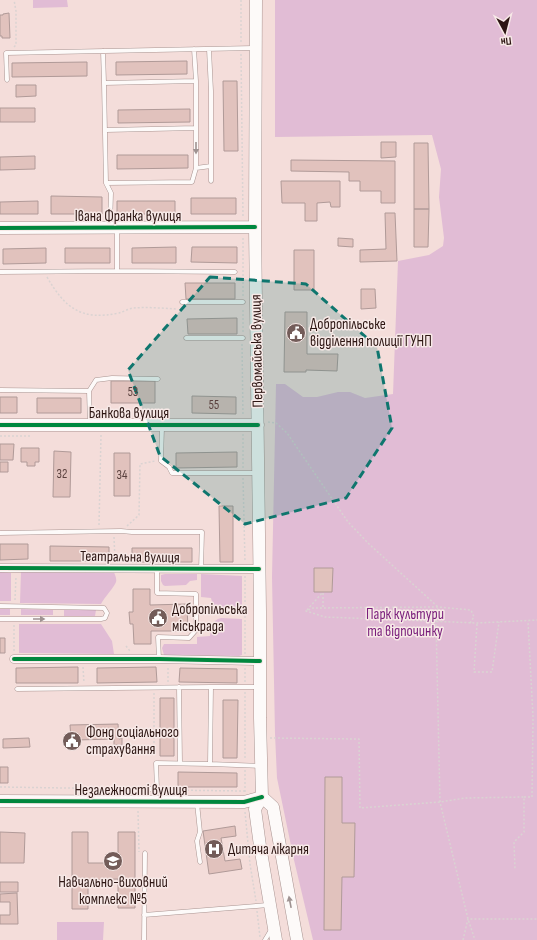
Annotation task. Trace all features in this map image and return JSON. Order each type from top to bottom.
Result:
[{"type":"main road","name":"Первомайська вулиця","points":[[256,0],[256,228],[260,738],[262,798],[255,809],[276,940]]},
{"type":"main road","name":"Івана Франка вулиця","points":[[0,228],[256,228]]},
{"type":"main road","name":"Банкова вулиця","points":[[0,425],[162,426],[243,425],[258,423]]},
{"type":"main road","name":"Незалежності вулиця","points":[[0,801],[137,805],[197,802],[245,796],[262,798]]},
{"type":"main road","points":[[262,798],[273,807],[297,940]]},
{"type":"street","name":"Театральна вулиця","points":[[0,568],[201,570],[259,569]]},
{"type":"street","points":[[14,659],[168,659],[260,661]]},
{"type":"lane","points":[[7,80],[6,53],[256,48]]},
{"type":"lane","points":[[106,183],[192,182],[196,168],[196,82],[194,49]]},
{"type":"lane","points":[[209,49],[211,91],[211,181]]},
{"type":"lane","points":[[103,51],[106,130],[106,183],[110,193],[118,271]]},
{"type":"lane","points":[[104,83],[196,82]]},
{"type":"lane","points":[[106,130],[196,128]]},
{"type":"lane","points":[[196,168],[211,166]]},
{"type":"lane","points":[[0,272],[235,272]]},
{"type":"lane","points":[[182,302],[242,302]]},
{"type":"lane","points":[[186,338],[242,338]]},
{"type":"lane","points":[[96,425],[90,392],[96,380],[104,378],[158,378]]},
{"type":"lane","points":[[0,390],[90,392]]},
{"type":"lane","points":[[162,426],[161,461],[169,467],[172,473],[259,473]]},
{"type":"lane","points":[[0,533],[121,531],[202,532],[201,570]]},
{"type":"lane","points":[[157,569],[157,593],[196,594],[196,630],[189,638],[158,637],[159,659]]},
{"type":"lane","points":[[0,606],[104,608],[107,613],[105,618],[101,620],[0,619]]},
{"type":"lane","points":[[179,687],[180,763]]},
{"type":"lane","points":[[17,689],[260,687]]},
{"type":"lane","points":[[210,764],[211,688]]},
{"type":"lane","points":[[137,805],[136,792],[140,789],[157,789],[156,763],[261,766]]},
{"type":"lane","points":[[197,802],[200,832],[197,841],[200,862]]},
{"type":"lane","points":[[144,940],[145,853]]},
{"type":"lane","points":[[144,915],[270,905]]},
{"type":"lane","points":[[265,940],[274,926]]},
{"type":"path","points":[[6,53],[16,45],[16,11],[14,0]]},
{"type":"path","points":[[241,0],[245,796],[250,864],[257,906],[260,940]]},
{"type":"path","points":[[44,272],[55,292],[72,309],[95,316],[120,313],[132,308],[176,309]]},
{"type":"path","points":[[258,423],[276,423],[287,433],[348,522],[369,544],[438,607]]},
{"type":"path","points":[[96,425],[98,532]]},
{"type":"path","points":[[115,568],[114,536],[139,515],[140,464],[161,461]]},
{"type":"path","points":[[15,606],[16,568]]},
{"type":"path","points":[[306,611],[323,592],[323,608]]},
{"type":"path","points":[[438,607],[436,621],[440,802],[468,919],[475,940]]},
{"type":"path","points":[[306,611],[313,608],[438,607],[471,610],[474,616],[470,623]]},
{"type":"path","points":[[306,611],[325,618],[470,623],[537,620]]},
{"type":"path","points":[[14,619],[14,659]]},
{"type":"path","points":[[260,738],[358,739],[360,808],[440,802],[465,798],[532,797],[533,717],[528,621]]},
{"type":"path","points":[[477,623],[474,672],[492,672],[499,622]]},
{"type":"path","points":[[83,659],[84,689]]},
{"type":"path","points":[[168,659],[168,688]]},
{"type":"path","points":[[154,688],[154,755],[156,763]]},
{"type":"path","points":[[0,788],[140,789]]},
{"type":"path","points":[[157,789],[245,796]]},
{"type":"path","points":[[515,869],[514,842],[524,832],[524,797]]},
{"type":"path","points":[[137,805],[139,853],[145,853]]},
{"type":"path","points":[[468,919],[537,919]]},
{"type":"path","points":[[463,940],[468,919]]},
{"type":"highlighted area","points":[[210,277],[306,284],[377,347],[392,428],[346,498],[245,524],[160,456],[128,370]]},
{"type":"green space","points":[[33,0],[67,0],[68,7],[33,8]]},
{"type":"green space","name":"Парк культури та відпочинку","points":[[275,0],[537,0],[537,940],[313,940],[277,778],[272,577],[276,384],[285,384],[303,397],[317,397],[338,392],[350,392],[365,398],[393,394],[398,261],[429,255],[443,246],[444,238],[439,197],[441,169],[432,135],[275,137]]},
{"type":"green space","points":[[21,571],[114,572],[116,581],[101,604],[20,603]]},
{"type":"green space","points":[[0,572],[11,573],[11,601],[0,601]]},
{"type":"green space","points":[[197,574],[197,580],[190,581],[186,585],[165,586],[161,581],[161,575]]},
{"type":"green space","points":[[201,574],[242,576],[242,611],[216,610],[213,606],[211,598],[201,597]]},
{"type":"green space","points":[[0,609],[10,609],[10,615],[0,615]]},
{"type":"green space","points":[[21,609],[53,610],[53,615],[21,615]]},
{"type":"green space","points":[[64,610],[96,610],[95,616],[64,616]]},
{"type":"green space","points":[[221,618],[242,619],[242,655],[164,655],[162,648],[164,644],[197,644],[197,637],[210,636],[214,622]]},
{"type":"green space","points":[[19,624],[101,624],[112,641],[114,654],[19,653]]},
{"type":"green space","points":[[57,922],[104,922],[103,940],[57,940]]},
{"type":"building","points":[[9,13],[10,38],[2,38],[2,36],[0,36],[0,15]]},
{"type":"building","points":[[187,61],[187,74],[116,75],[116,62]]},
{"type":"building","points":[[87,62],[87,76],[12,77],[12,63]]},
{"type":"building","points":[[223,81],[237,81],[238,151],[224,151]]},
{"type":"building","points":[[16,85],[36,85],[36,96],[16,97]]},
{"type":"building","points":[[0,108],[35,108],[35,122],[0,122]]},
{"type":"building","points":[[190,109],[190,122],[118,123],[118,110]]},
{"type":"building","points":[[381,142],[396,142],[396,157],[381,158]]},
{"type":"building","points":[[414,143],[428,143],[429,209],[414,209]]},
{"type":"building","points":[[117,155],[188,155],[188,168],[117,169]]},
{"type":"building","points":[[35,156],[35,169],[0,170],[0,157]]},
{"type":"building","points":[[291,160],[395,161],[395,203],[381,203],[381,191],[360,191],[360,181],[349,181],[349,172],[291,171]]},
{"type":"building","points":[[281,181],[340,181],[340,207],[331,207],[330,202],[317,203],[317,221],[305,221],[305,203],[282,203]]},
{"type":"building","points":[[51,196],[102,197],[102,214],[51,214]]},
{"type":"building","points":[[191,198],[236,198],[236,214],[191,214]]},
{"type":"building","points":[[38,201],[38,214],[0,214],[0,202]]},
{"type":"building","points":[[117,201],[175,201],[175,214],[117,214]]},
{"type":"building","points":[[414,209],[429,209],[428,247],[414,247]]},
{"type":"building","points":[[385,213],[395,213],[397,261],[360,262],[360,250],[386,249]]},
{"type":"building","points":[[338,238],[353,239],[353,247],[338,246]]},
{"type":"building","points":[[176,247],[176,263],[132,263],[132,248]]},
{"type":"building","points":[[192,247],[237,247],[237,263],[191,262]]},
{"type":"building","points":[[46,248],[46,263],[3,264],[3,249]]},
{"type":"building","points":[[65,248],[110,248],[110,263],[65,263]]},
{"type":"building","points":[[294,250],[314,250],[314,290],[294,290]]},
{"type":"building","points":[[185,283],[235,283],[235,299],[186,299]]},
{"type":"building","points":[[361,289],[375,289],[376,308],[361,309]]},
{"type":"building","name":"Добропільське відділення полиції ГУНП","points":[[285,312],[307,312],[307,354],[338,354],[337,371],[306,370],[306,372],[284,372]]},
{"type":"building","points":[[237,318],[237,334],[188,334],[187,319]]},
{"type":"building","points":[[111,381],[155,381],[155,403],[111,403]]},
{"type":"building","points":[[192,396],[236,397],[236,414],[192,413]]},
{"type":"building","points":[[0,397],[17,397],[17,413],[0,413]]},
{"type":"building","points":[[37,398],[81,398],[81,413],[37,413]]},
{"type":"building","points":[[0,444],[14,444],[13,460],[0,460]]},
{"type":"building","points":[[21,448],[39,448],[39,462],[35,462],[35,466],[27,466],[27,462],[21,462]]},
{"type":"building","points":[[54,451],[71,452],[70,497],[53,497]]},
{"type":"building","points":[[237,452],[237,467],[176,468],[176,453]]},
{"type":"building","points":[[114,453],[130,453],[130,496],[114,496]]},
{"type":"building","points":[[0,462],[8,462],[8,472],[0,472]]},
{"type":"building","points":[[219,506],[233,506],[233,562],[220,562]]},
{"type":"building","points":[[0,544],[28,544],[28,559],[0,560]]},
{"type":"building","points":[[50,546],[109,547],[109,561],[50,561]]},
{"type":"building","points":[[132,548],[192,548],[192,562],[132,562]]},
{"type":"building","points":[[314,568],[333,568],[332,592],[314,592]]},
{"type":"building","name":"Добропільська міськрада","points":[[133,589],[150,589],[150,605],[187,604],[188,631],[151,631],[151,644],[134,644],[133,624],[130,624],[129,612],[133,612]]},
{"type":"building","points":[[0,638],[5,638],[5,653],[0,653]]},
{"type":"building","points":[[78,667],[78,683],[16,683],[16,668]]},
{"type":"building","points":[[156,667],[157,682],[97,683],[97,668]]},
{"type":"building","points":[[180,668],[237,669],[237,683],[179,682]]},
{"type":"building","points":[[160,698],[174,698],[174,756],[160,756]]},
{"type":"building","points":[[223,700],[238,700],[237,758],[223,758]]},
{"type":"building","points":[[118,724],[119,739],[122,738],[122,745],[114,745],[114,739],[76,740],[76,746],[67,746],[67,739],[71,739],[70,725]]},
{"type":"building","points":[[29,738],[30,747],[3,748],[3,739]]},
{"type":"building","points":[[0,767],[8,767],[8,783],[0,783]]},
{"type":"building","points":[[178,772],[237,773],[237,787],[178,787]]},
{"type":"building","points":[[325,777],[342,777],[342,823],[355,823],[354,877],[342,877],[341,930],[324,930]]},
{"type":"building","name":"Дитяча лікарня","points":[[235,826],[236,836],[221,838],[225,861],[240,859],[242,869],[209,874],[203,831]]},
{"type":"building","points":[[0,832],[25,833],[24,863],[0,863]]},
{"type":"building","points":[[72,832],[88,832],[88,863],[118,863],[118,832],[135,832],[135,908],[118,908],[118,879],[88,880],[88,909],[72,909]]},
{"type":"building","points":[[0,882],[18,882],[18,892],[0,892]]},
{"type":"building","points":[[17,893],[18,924],[0,924],[0,915],[10,915],[10,902],[0,902],[0,894]]},
{"type":"cycle path","points":[[0,228],[255,227]]},
{"type":"cycle path","points":[[0,425],[258,425]]},
{"type":"cycle path","points":[[0,568],[259,569]]},
{"type":"cycle path","points":[[14,659],[260,661]]},
{"type":"cycle path","points":[[0,801],[244,802],[262,797]]},
{"type":"place","name":"Добропільське відділення полиції ГУНП","points":[[296,333]]},
{"type":"place","name":"Добропільська міськрада","points":[[158,618]]},
{"type":"place","name":"Фонд соціального страхування","points":[[72,741]]},
{"type":"place","name":"Дитяча лікарня","points":[[214,849]]},
{"type":"place","name":"Навчально-виховний комплекс №5","points":[[113,861]]}]
